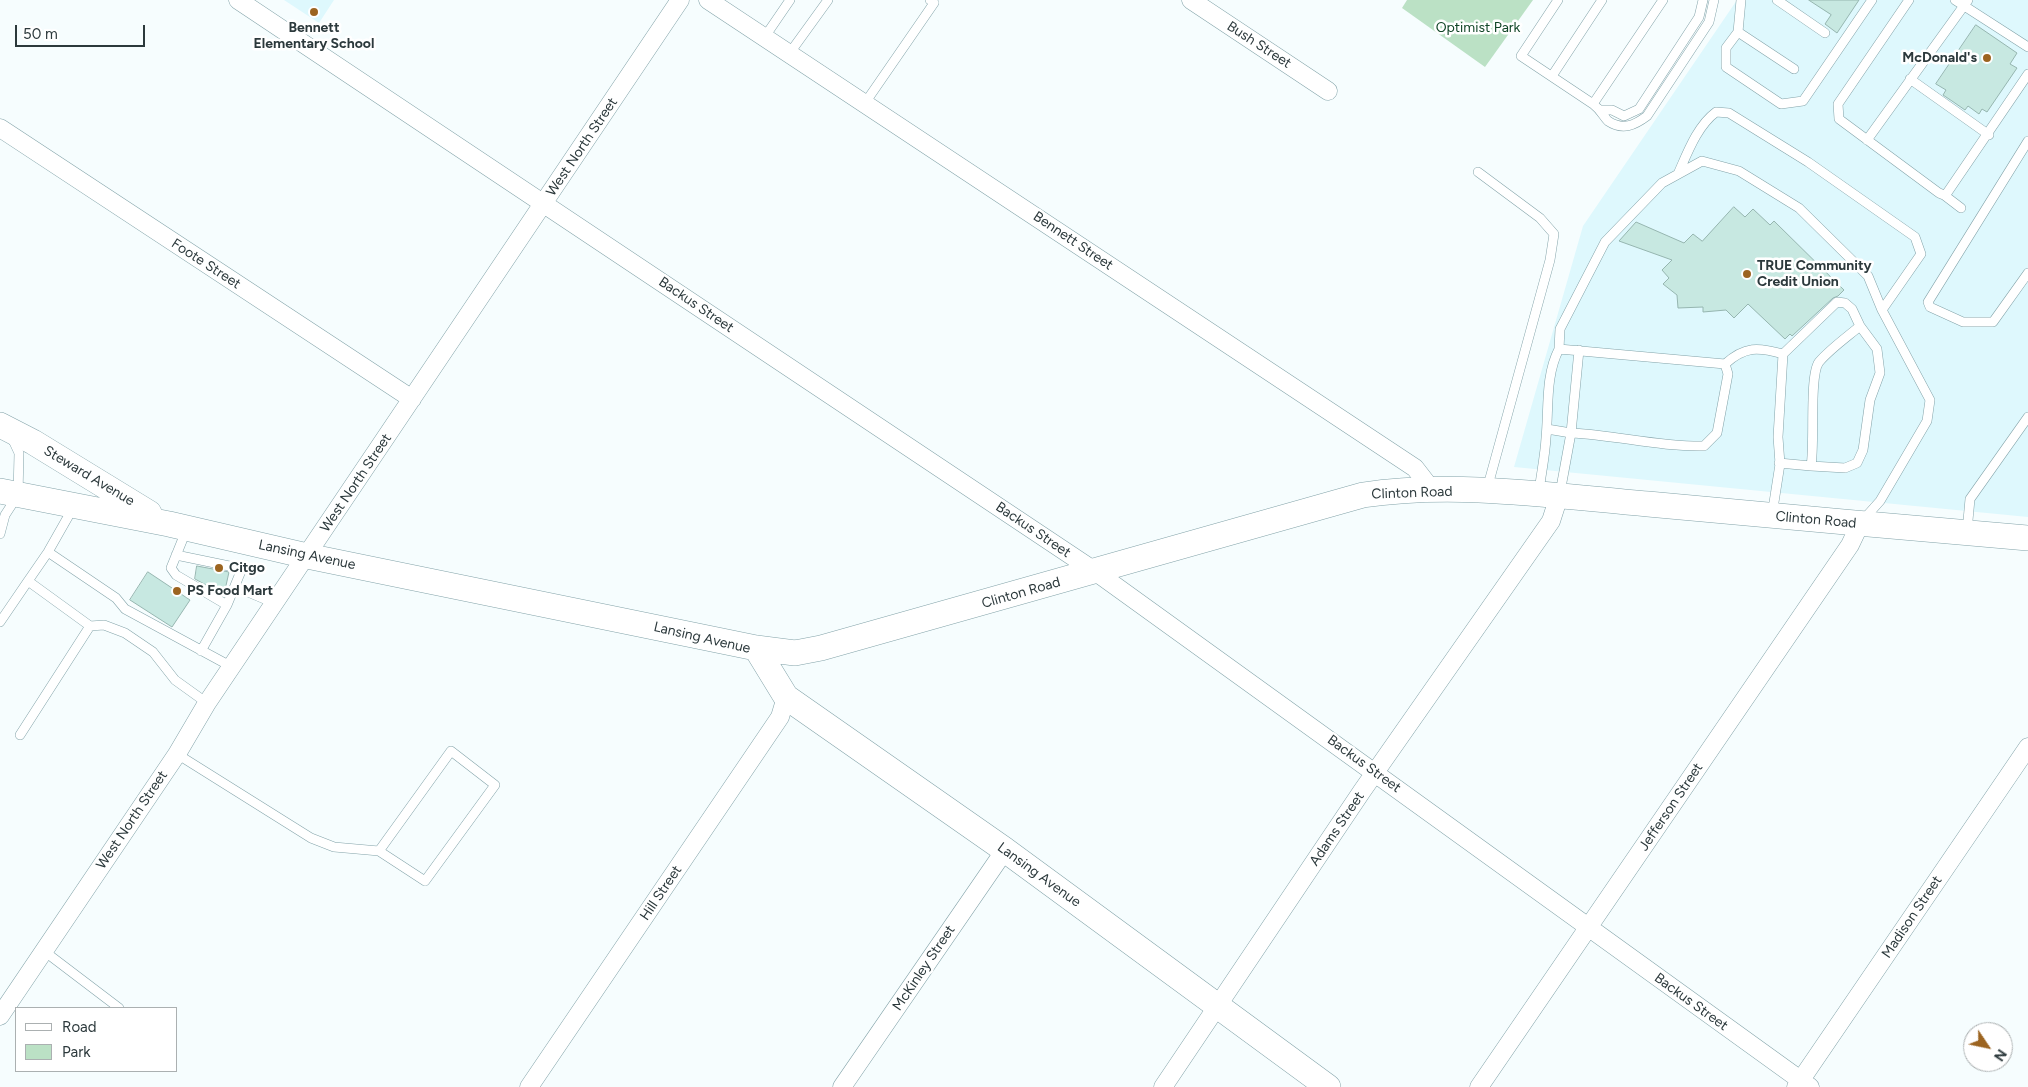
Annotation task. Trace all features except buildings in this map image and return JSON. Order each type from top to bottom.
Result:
[{"type":"main road","name":"Steward Avenue","points":[[4,428],[33,442],[110,491],[178,526]]},
{"type":"main road","name":"Clinton Road","points":[[756,648],[795,653],[821,648],[1096,572],[1362,495],[1432,490],[1487,492],[2028,538]]},
{"type":"main road","name":"Lansing Avenue","points":[[9,493],[178,526],[307,556],[756,648],[786,696],[1005,850],[1328,1087]]},
{"type":"street","name":"Backus Street","points":[[238,0],[1096,572],[1376,772],[1802,1085]]},
{"type":"street","name":"West North Street","points":[[0,1016],[177,754],[207,704],[680,0]]},
{"type":"street","name":"Bennett Street","points":[[708,0],[1415,468],[1432,490]]},
{"type":"street","name":"Bush Street","points":[[1191,0],[1328,91]]},
{"type":"street","name":"Foote Street","points":[[0,128],[412,399]]},
{"type":"street","name":"Adams Street","points":[[1163,1087],[1376,772],[1551,521],[1548,496]]},
{"type":"street","name":"Jefferson Street","points":[[1479,1087],[1850,545],[1860,524]]},
{"type":"street","name":"Hill Street","points":[[529,1087],[780,717],[786,696]]},
{"type":"street","name":"Madison Street","points":[[1802,1085],[2028,747]]},
{"type":"street","name":"McKinley Street","points":[[842,1087],[1005,850]]},
{"type":"lane","points":[[764,38],[790,0]]},
{"type":"lane","points":[[789,54],[828,0]]},
{"type":"lane","points":[[865,103],[934,3],[930,0]]},
{"type":"lane","points":[[1558,0],[1521,56],[1602,110],[1607,120],[1619,126],[1634,126],[1647,116],[1709,22],[1714,0]]},
{"type":"lane","points":[[1552,76],[1602,0]]},
{"type":"lane","points":[[1593,104],[1663,0]]},
{"type":"lane","points":[[1602,110],[1612,110],[1624,116],[1639,108],[1699,17],[1703,0]]},
{"type":"lane","points":[[1741,0],[1738,32],[1726,48],[1726,68],[1781,104],[1803,101],[1872,0]]},
{"type":"lane","points":[[1909,0],[1838,104],[1839,119],[1961,208]]},
{"type":"lane","points":[[1954,0],[1966,3],[2028,48]]},
{"type":"lane","points":[[1781,1],[1825,33]]},
{"type":"lane","points":[[1867,140],[1966,3]]},
{"type":"lane","points":[[1738,32],[1794,68]]},
{"type":"lane","points":[[1944,195],[1989,135],[2028,74]]},
{"type":"lane","points":[[1910,79],[1989,135]]},
{"type":"lane","points":[[1678,174],[1690,147],[1709,117],[1716,112],[1729,113],[1808,162],[1915,237],[1921,254],[1882,310]]},
{"type":"lane","points":[[2028,141],[1928,302],[1930,306],[1963,322],[1993,322],[2028,273]]},
{"type":"lane","points":[[1548,496],[1547,429],[1552,368],[1559,349],[1560,328],[1605,242],[1662,183],[1702,161],[1739,171],[1798,208],[1868,276],[1882,310],[1930,400],[1927,421],[1880,501],[1860,524]]},
{"type":"lane","points":[[1478,172],[1540,218],[1554,234],[1550,260],[1487,492]]},
{"type":"lane","points":[[1772,516],[1779,463],[1778,437],[1783,354],[1836,302],[1845,303],[1852,309],[1860,326],[1877,349],[1880,373],[1870,400],[1864,450],[1856,463],[1846,468],[1779,463]]},
{"type":"lane","points":[[1811,466],[1814,449],[1812,394],[1818,363],[1860,326]]},
{"type":"lane","points":[[1559,349],[1725,364],[1738,352],[1765,349],[1783,354]]},
{"type":"lane","points":[[1548,496],[1571,433],[1578,350]]},
{"type":"lane","points":[[1547,429],[1571,433],[1608,435],[1656,445],[1704,446],[1717,433],[1728,374],[1725,364]]},
{"type":"lane","points":[[1966,533],[1970,499],[2028,417]]},
{"type":"lane","name":"Steward Avenue","points":[[4,428],[19,453],[9,493]]},
{"type":"lane","points":[[0,534],[9,493]]},
{"type":"lane","points":[[0,622],[48,552],[74,506]]},
{"type":"lane","points":[[178,526],[176,555],[171,568],[176,575],[227,605]]},
{"type":"lane","points":[[48,552],[116,598],[125,609],[232,667]]},
{"type":"lane","points":[[176,555],[239,568],[241,571],[236,587],[201,651]]},
{"type":"lane","points":[[28,581],[90,626],[104,625],[125,633],[153,652],[175,680],[207,704]]},
{"type":"lane","points":[[236,587],[274,604]]},
{"type":"lane","points":[[20,735],[90,626]]},
{"type":"lane","points":[[177,754],[311,838],[334,847],[380,851],[425,881],[495,784],[450,751],[380,851]]},
{"type":"lane","points":[[44,951],[118,1007]]},
{"type":"shaded area","name":"Bennett Elementary School","points":[[284,0],[334,0],[319,23]]},
{"type":"shaded area","points":[[1737,0],[2028,0],[2028,517],[1514,467],[1583,226]]},
{"type":"green space","name":"Optimist Park","points":[[1407,0],[1533,0],[1485,67],[1402,8]]},
{"type":"place","name":"Bennett Elementary School","points":[[314,12]]},
{"type":"place","name":"McDonald's","points":[[1987,58]]},
{"type":"place","name":"TRUE Community Credit Union","points":[[1747,274]]},
{"type":"place","name":"Citgo","points":[[219,568]]},
{"type":"place","name":"PS Food Mart","points":[[177,591]]}]
